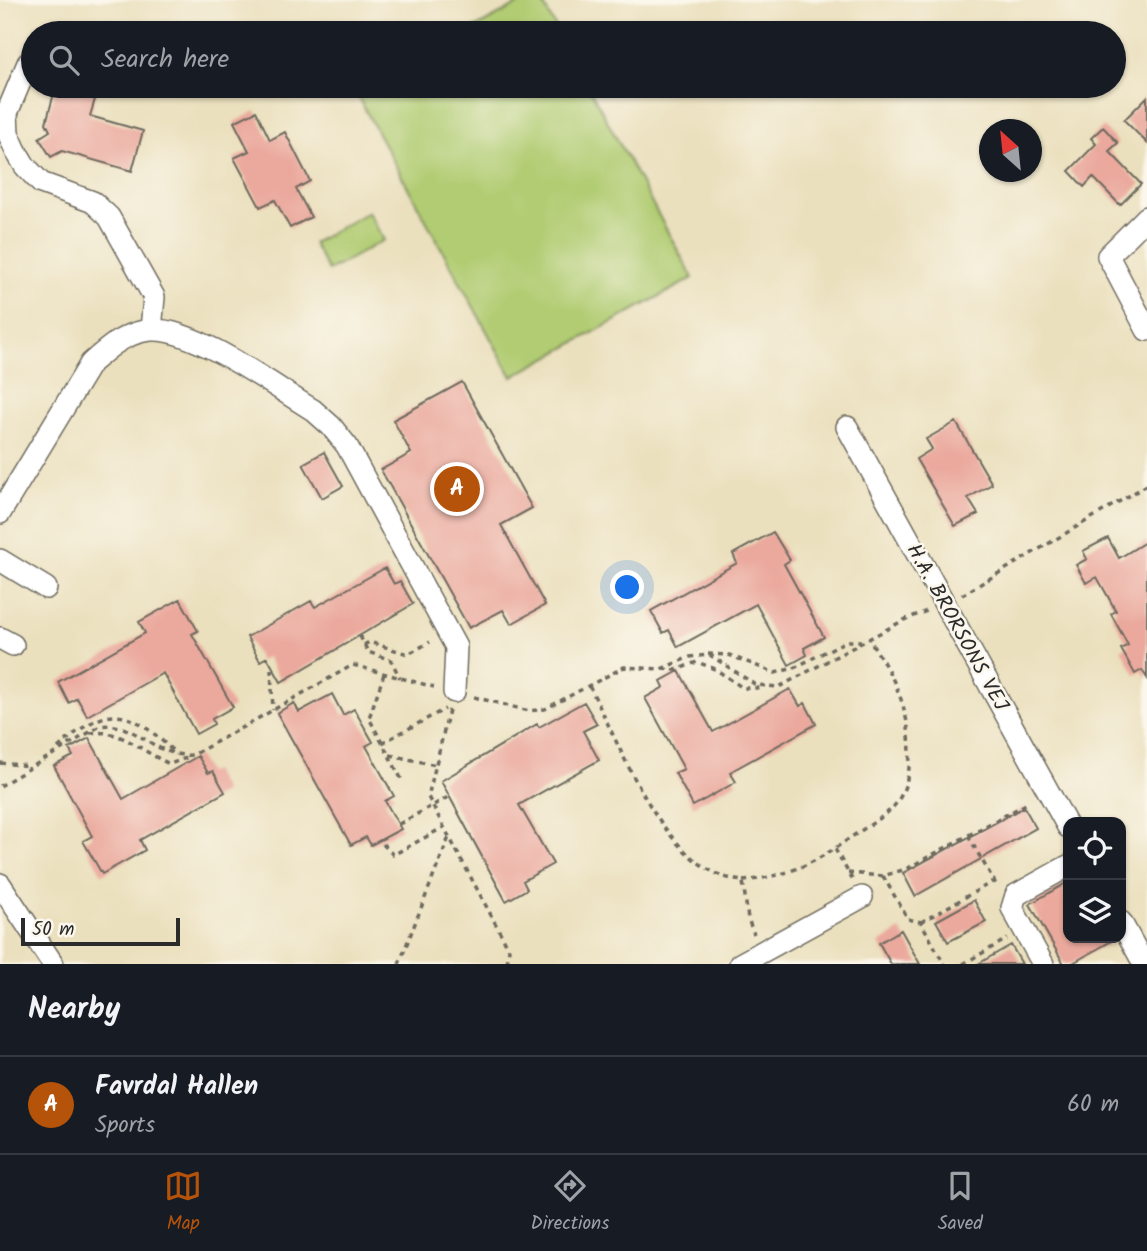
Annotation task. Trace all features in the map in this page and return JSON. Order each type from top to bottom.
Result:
[{"type":"street","points":[[21,80],[8,113],[8,132],[16,151],[25,166],[41,183],[93,202],[109,217],[154,297],[151,330]]},
{"type":"street","points":[[1147,218],[1108,256],[1147,330]]},
{"type":"street","points":[[0,513],[91,363],[112,344],[128,335],[151,330],[179,332],[313,410],[331,426],[347,446],[456,647],[452,699]]},
{"type":"street","name":"H.A. BRORSONS VEJ","points":[[847,427],[1063,818]]},
{"type":"street","points":[[0,561],[46,587]]},
{"type":"street","points":[[1044,964],[1012,908],[1016,895],[1063,869]]},
{"type":"street","points":[[0,884],[53,964]]},
{"type":"street","points":[[740,964],[862,897]]},
{"type":"street","points":[[1126,931],[1144,964]]},
{"type":"path","points":[[88,733],[104,731],[121,737],[170,764],[193,755],[353,665],[400,678],[452,699],[529,711],[545,709],[624,667],[676,670],[696,662],[715,669],[743,688],[769,687],[790,681],[906,619],[945,605],[1147,485]]},
{"type":"path","points":[[364,645],[369,642],[408,654],[448,632]]},
{"type":"path","points":[[360,636],[368,652],[391,660],[400,678]]},
{"type":"path","points":[[589,686],[649,809],[693,855],[721,877],[743,881],[791,873],[835,849],[894,806],[907,777],[908,730],[900,696],[869,638]]},
{"type":"path","points":[[661,669],[702,653],[729,655],[775,673],[794,668],[846,642],[863,641]]},
{"type":"path","points":[[702,653],[710,655],[756,685],[769,687]]},
{"type":"path","points":[[271,669],[273,710]]},
{"type":"path","points":[[384,674],[369,718],[402,780]]},
{"type":"path","points":[[382,743],[452,699]]},
{"type":"path","points":[[452,699],[428,797],[509,949],[507,964]]},
{"type":"path","points":[[51,755],[84,726],[105,715],[125,715],[161,740],[178,756]]},
{"type":"path","points":[[0,786],[100,726],[113,724],[123,727],[166,753],[178,756],[193,755]]},
{"type":"path","points":[[389,755],[436,765]]},
{"type":"path","points":[[0,763],[32,766]]},
{"type":"path","points":[[398,824],[450,796]]},
{"type":"path","points":[[848,873],[883,876],[906,869],[1026,804]]},
{"type":"path","points":[[383,844],[393,855],[444,827]]},
{"type":"path","points":[[968,836],[1012,908]]},
{"type":"path","points":[[399,964],[449,837]]},
{"type":"path","points":[[835,849],[862,897]]},
{"type":"path","points":[[883,876],[908,919],[921,922],[994,881]]},
{"type":"path","points":[[743,881],[748,919],[763,951]]},
{"type":"path","points":[[921,922],[944,964]]},
{"type":"path","points":[[963,964],[1024,929]]},
{"type":"green space","points":[[526,0],[541,0],[552,21],[487,21]]},
{"type":"green space","points":[[359,98],[595,98],[693,278],[512,377]]},
{"type":"green space","points":[[368,212],[384,240],[328,271],[313,243]]},
{"type":"building","points":[[1147,97],[1147,143],[1124,120]]},
{"type":"building","points":[[53,98],[95,98],[90,116],[143,131],[132,171],[62,151],[51,157],[39,138],[50,131],[46,123]]},
{"type":"building","points":[[256,111],[270,140],[285,132],[310,181],[296,189],[311,217],[290,228],[275,200],[260,207],[234,158],[249,151],[234,122]]},
{"type":"building","points":[[1103,127],[1118,143],[1109,151],[1141,184],[1120,205],[1093,177],[1084,187],[1069,171],[1096,144],[1091,138]]},
{"type":"building","points":[[462,382],[532,508],[501,525],[545,605],[511,624],[503,610],[469,628],[381,470],[411,453],[393,420]]},
{"type":"building","points":[[956,422],[992,484],[968,498],[978,514],[955,526],[916,459],[932,449],[926,439]]},
{"type":"building","points":[[324,452],[343,486],[322,498],[303,464]]},
{"type":"building","points":[[773,532],[790,560],[784,564],[824,637],[804,648],[807,655],[789,665],[756,604],[678,647],[669,630],[663,633],[651,611],[737,563],[733,554]]},
{"type":"building","points":[[1108,538],[1119,558],[1147,541],[1147,678],[1142,670],[1135,674],[1121,649],[1128,645],[1111,614],[1116,611],[1097,577],[1086,583],[1076,565],[1087,559],[1083,551]]},
{"type":"building","points":[[385,568],[394,584],[400,581],[413,604],[281,682],[267,657],[260,661],[247,637],[311,601],[315,607]]},
{"type":"building","points":[[180,599],[198,631],[192,634],[233,707],[212,719],[214,724],[196,734],[163,673],[87,716],[77,698],[69,703],[58,682],[145,633],[139,622]]},
{"type":"building","points":[[679,671],[713,732],[790,689],[800,706],[805,703],[816,724],[730,772],[736,782],[693,806],[675,773],[684,769],[645,698],[664,687],[661,681]]},
{"type":"building","points":[[332,694],[343,715],[354,709],[373,742],[366,746],[394,796],[385,801],[401,829],[371,845],[366,837],[351,845],[277,713],[294,703],[299,712]]},
{"type":"building","points":[[584,702],[597,724],[583,731],[599,760],[519,805],[553,864],[523,881],[527,889],[506,901],[441,781],[537,724],[539,727]]},
{"type":"building","points":[[89,738],[123,799],[198,756],[208,773],[213,771],[225,792],[140,840],[145,850],[102,874],[83,841],[92,836],[54,766],[73,756],[69,749]]},
{"type":"building","points":[[1024,807],[1036,828],[915,896],[903,873]]},
{"type":"building","points":[[1063,885],[1063,943],[1108,943],[1071,964],[1064,964],[1030,904]]},
{"type":"building","points":[[974,900],[986,922],[948,942],[936,921]]},
{"type":"building","points":[[901,930],[920,964],[891,964],[879,943]]},
{"type":"building","points":[[1011,945],[1022,964],[978,964]]},
{"type":"place","name":"Favrdal Hallen","points":[[457,489]]}]
